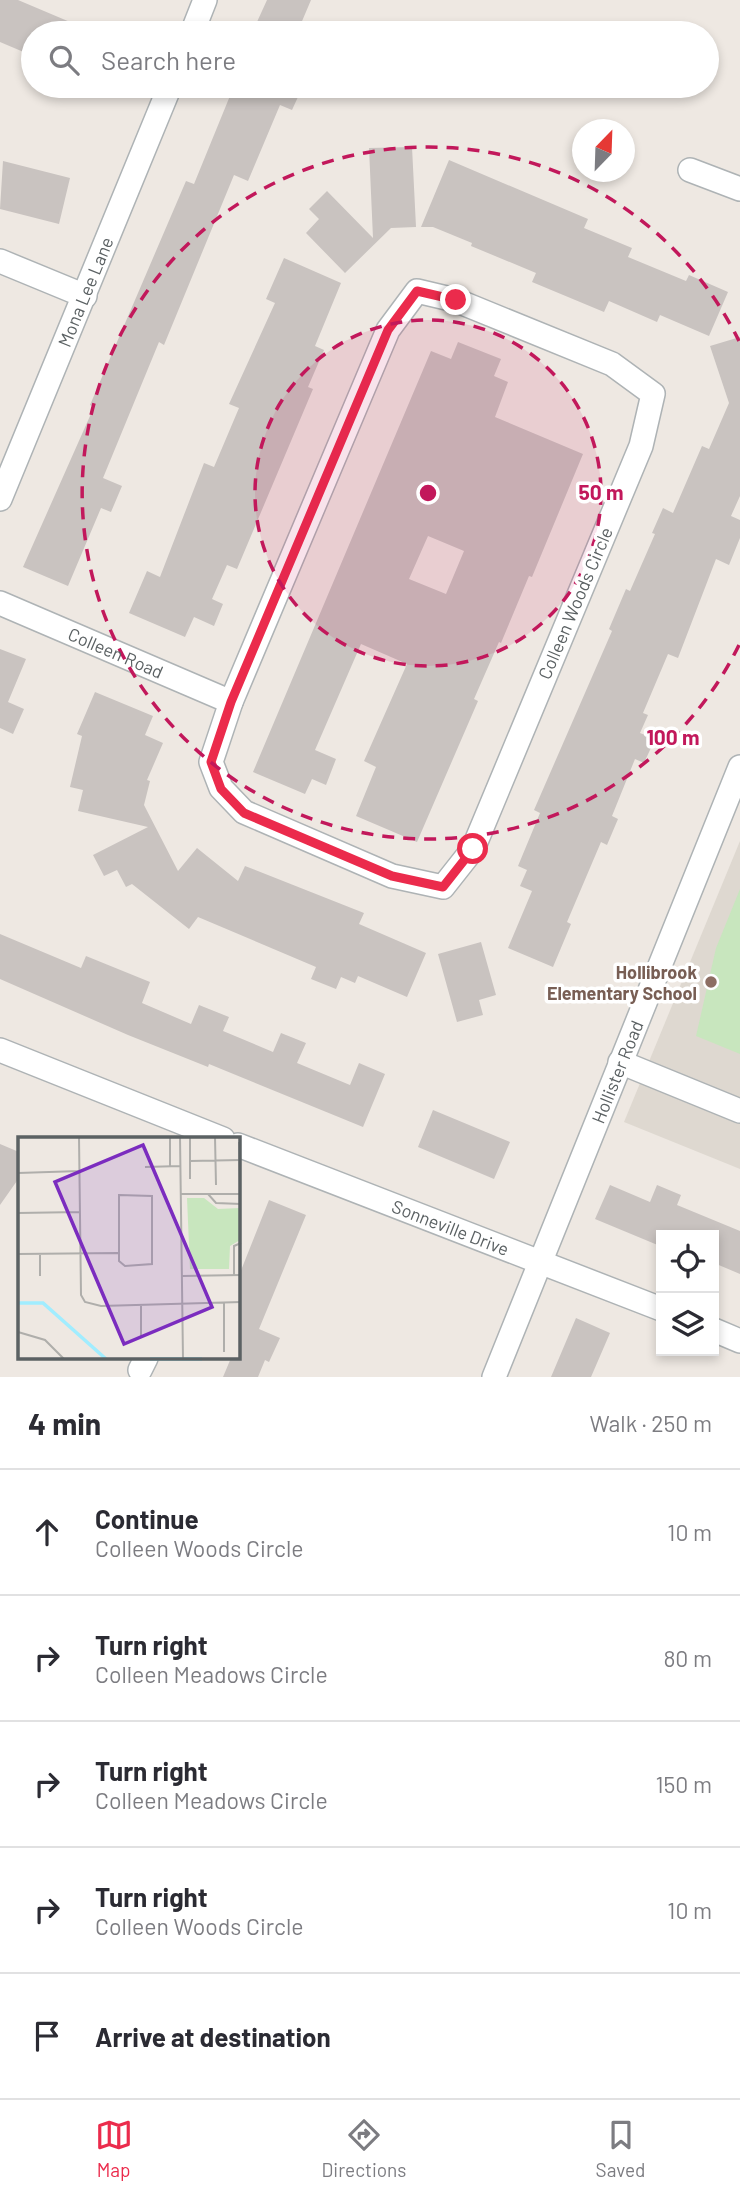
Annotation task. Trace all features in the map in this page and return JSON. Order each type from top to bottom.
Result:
[{"type":"street","points":[[197,21],[205,0]]},
{"type":"street","name":"Mona Lee Lane","points":[[0,499],[165,98]]},
{"type":"street","points":[[690,170],[740,189]]},
{"type":"street","points":[[0,261],[85,296]]},
{"type":"street","name":"Colleen Woods Circle","points":[[417,291],[456,300],[612,364],[653,394],[641,446],[473,849],[443,887],[392,876],[244,813],[221,789],[211,762],[231,702],[388,330],[417,291]]},
{"type":"street","name":"Colleen Road","points":[[0,603],[231,702]]},
{"type":"street","name":"Hollister Road","points":[[494,1377],[740,768]]},
{"type":"street","points":[[0,1050],[218,1137]]},
{"type":"street","points":[[620,1062],[740,1111]]},
{"type":"street","name":"Sonneville Drive","points":[[240,1146],[656,1307]]},
{"type":"street","points":[[719,1332],[740,1341]]},
{"type":"shaded area","name":"Hollibrook Elementary School","points":[[740,841],[740,1169],[624,1122]]},
{"type":"green space","points":[[740,889],[740,1054],[696,1036],[716,948]]},
{"type":"building","points":[[0,0],[18,0],[68,21],[21,21],[21,51],[0,42]]},
{"type":"building","points":[[267,0],[311,0],[302,21],[257,21]]},
{"type":"building","points":[[229,98],[298,98],[292,110],[280,105],[248,181],[234,175],[164,345],[159,342],[103,478],[122,486],[111,512],[101,508],[68,586],[23,567],[94,407],[90,405],[186,181],[194,184]]},
{"type":"building","points":[[412,147],[416,227],[391,228],[345,273],[306,233],[319,219],[309,209],[327,191],[373,238],[369,148]]},
{"type":"building","points":[[449,160],[588,219],[584,228],[632,248],[628,257],[686,281],[689,275],[728,292],[709,336],[660,315],[657,322],[609,301],[604,312],[532,282],[536,273],[471,246],[472,243],[433,227],[421,227]]},
{"type":"building","points":[[3,161],[70,178],[59,224],[0,209]]},
{"type":"building","points":[[284,258],[341,283],[315,346],[324,350],[308,387],[313,389],[237,569],[227,565],[212,599],[223,604],[214,626],[194,617],[185,637],[129,613],[147,571],[160,577],[204,463],[214,467],[239,408],[229,404],[275,303],[266,299]]},
{"type":"building","points":[[740,337],[740,496],[731,516],[740,520],[740,538],[729,565],[716,559],[678,658],[668,654],[643,713],[648,715],[640,733],[655,739],[644,763],[635,759],[612,816],[618,819],[607,845],[601,842],[567,922],[571,924],[553,967],[508,948],[532,891],[520,886],[527,870],[518,866],[540,813],[534,810],[612,631],[609,629],[626,589],[630,591],[655,534],[652,533],[663,508],[673,513],[702,446],[709,449],[729,403],[710,346]]},
{"type":"building","points":[[458,342],[501,359],[494,376],[508,382],[495,417],[583,454],[532,577],[529,576],[474,699],[478,701],[417,842],[356,816],[376,767],[364,761],[407,664],[361,644],[315,750],[336,759],[326,785],[312,779],[305,794],[253,772],[431,351],[451,359]],"holes":[[[428,536],[464,551],[446,594],[409,579]]]},
{"type":"building","points":[[0,649],[26,659],[8,702],[24,709],[13,734],[0,728]]},
{"type":"building","points":[[95,692],[153,716],[145,735],[163,743],[147,780],[150,781],[144,805],[178,871],[197,848],[238,881],[245,866],[364,913],[359,924],[426,953],[407,997],[358,976],[355,983],[341,977],[336,989],[311,979],[316,967],[198,917],[189,929],[132,884],[126,887],[117,870],[104,876],[93,855],[148,827],[78,811],[83,790],[70,787],[82,736],[77,734]]},
{"type":"building","points":[[0,934],[81,968],[86,956],[150,982],[142,1003],[191,1024],[199,1005],[229,1017],[223,1031],[273,1052],[281,1033],[306,1043],[297,1063],[350,1085],[359,1063],[385,1074],[363,1127],[209,1064],[208,1067],[128,1035],[0,979]]},
{"type":"building","points":[[481,942],[496,995],[479,1000],[483,1015],[457,1022],[438,954]]},
{"type":"building","points":[[433,1110],[510,1142],[494,1179],[418,1147]]},
{"type":"building","points":[[0,1144],[18,1152],[18,1179],[0,1205]]},
{"type":"building","points":[[610,1185],[650,1202],[657,1185],[681,1195],[677,1205],[740,1231],[740,1274],[719,1265],[719,1230],[656,1230],[656,1244],[595,1219]]},
{"type":"building","points":[[269,1200],[306,1215],[259,1329],[280,1338],[269,1362],[265,1360],[258,1377],[223,1377],[230,1360],[240,1360],[240,1273]]},
{"type":"building","points":[[576,1318],[610,1333],[591,1377],[551,1377]]},
{"type":"place","name":"Hollibrook Elementary School","points":[[711,982]]},
{"type":"route","points":[[456,300],[417,291],[388,330],[231,702],[211,762],[221,789],[244,813],[392,876],[443,887],[473,849]]}]
